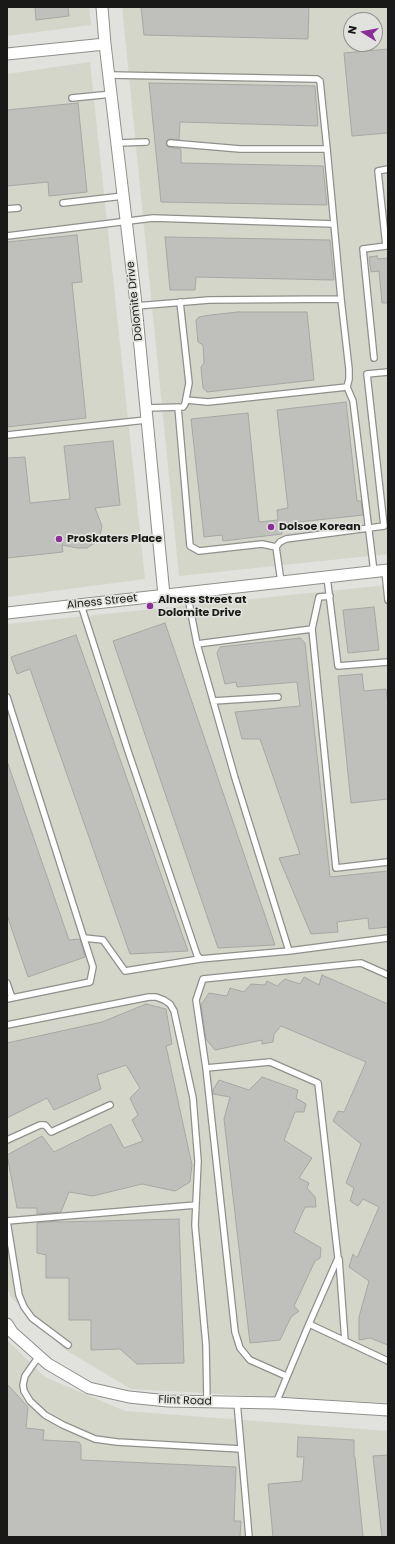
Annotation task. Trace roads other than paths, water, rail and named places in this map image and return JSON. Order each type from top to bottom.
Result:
[{"type":"street","name":"Dolomite Drive","points":[[102,7],[136,306],[164,595]]},
{"type":"street","points":[[7,54],[105,44]]},
{"type":"street","name":"Alness Street","points":[[7,613],[382,571]]},
{"type":"street","name":"Flint Road","points":[[7,1324],[12,1332],[48,1364],[89,1388],[129,1397],[168,1401],[276,1403],[388,1410]]},
{"type":"lane","points":[[110,75],[317,78],[320,81],[340,299],[349,369],[347,387],[353,401],[368,528],[382,571],[388,600]]},
{"type":"lane","points":[[72,98],[112,94]]},
{"type":"lane","points":[[118,143],[146,142]]},
{"type":"lane","points":[[170,143],[240,149],[327,149]]},
{"type":"lane","points":[[374,358],[363,249],[387,246],[378,171],[388,169]]},
{"type":"lane","points":[[63,203],[124,196]]},
{"type":"lane","points":[[7,209],[18,208]]},
{"type":"lane","points":[[7,236],[153,218],[334,224]]},
{"type":"lane","points":[[136,306],[209,300],[340,299]]},
{"type":"lane","points":[[145,408],[183,407],[186,400],[189,383],[180,302]]},
{"type":"lane","points":[[281,582],[276,547],[280,542],[286,539],[384,526],[367,374],[388,372]]},
{"type":"lane","points":[[186,400],[208,402],[347,387]]},
{"type":"lane","points":[[178,407],[190,546],[199,551],[262,544],[276,547]]},
{"type":"lane","points":[[7,435],[146,420]]},
{"type":"lane","points":[[327,577],[338,666],[388,662]]},
{"type":"lane","points":[[187,592],[197,644],[213,701],[235,778],[289,951]]},
{"type":"lane","points":[[330,596],[318,597],[312,629],[336,868],[388,862]]},
{"type":"lane","points":[[81,605],[127,748],[197,955],[200,959]]},
{"type":"lane","points":[[197,644],[312,629]]},
{"type":"lane","points":[[7,697],[93,967],[90,982],[10,998],[7,983]]},
{"type":"lane","points":[[213,701],[278,697]]},
{"type":"lane","points":[[84,938],[103,940],[125,970],[200,959],[289,951],[388,938]]},
{"type":"lane","points":[[286,1376],[250,1360],[240,1348],[235,1332],[206,1068],[196,1000],[203,979],[361,963],[388,975]]},
{"type":"lane","points":[[7,1025],[149,997],[156,997],[170,1004],[174,1011],[193,1098],[198,1161],[195,1226],[206,1345],[207,1402]]},
{"type":"lane","points":[[206,1068],[270,1062],[318,1083],[338,1258],[345,1341]]},
{"type":"lane","points":[[7,1140],[40,1125],[45,1125],[51,1132],[110,1105]]},
{"type":"lane","points":[[68,1345],[32,1318],[24,1307],[19,1294],[7,1221],[196,1205]]},
{"type":"lane","points":[[276,1403],[286,1376],[338,1258]]},
{"type":"lane","points":[[309,1324],[388,1361]]},
{"type":"lane","points":[[39,1356],[25,1376],[23,1385],[24,1391],[30,1401],[45,1415],[63,1425],[95,1438],[117,1442],[241,1449]]},
{"type":"lane","points":[[237,1402],[249,1537]]},
{"type":"place","name":"Dolsoe Korean","points":[[271,527]]},
{"type":"place","name":"ProSkaters Place","points":[[59,539]]},
{"type":"place","name":"Alness Street at Dolomite Drive","points":[[150,606]]}]
